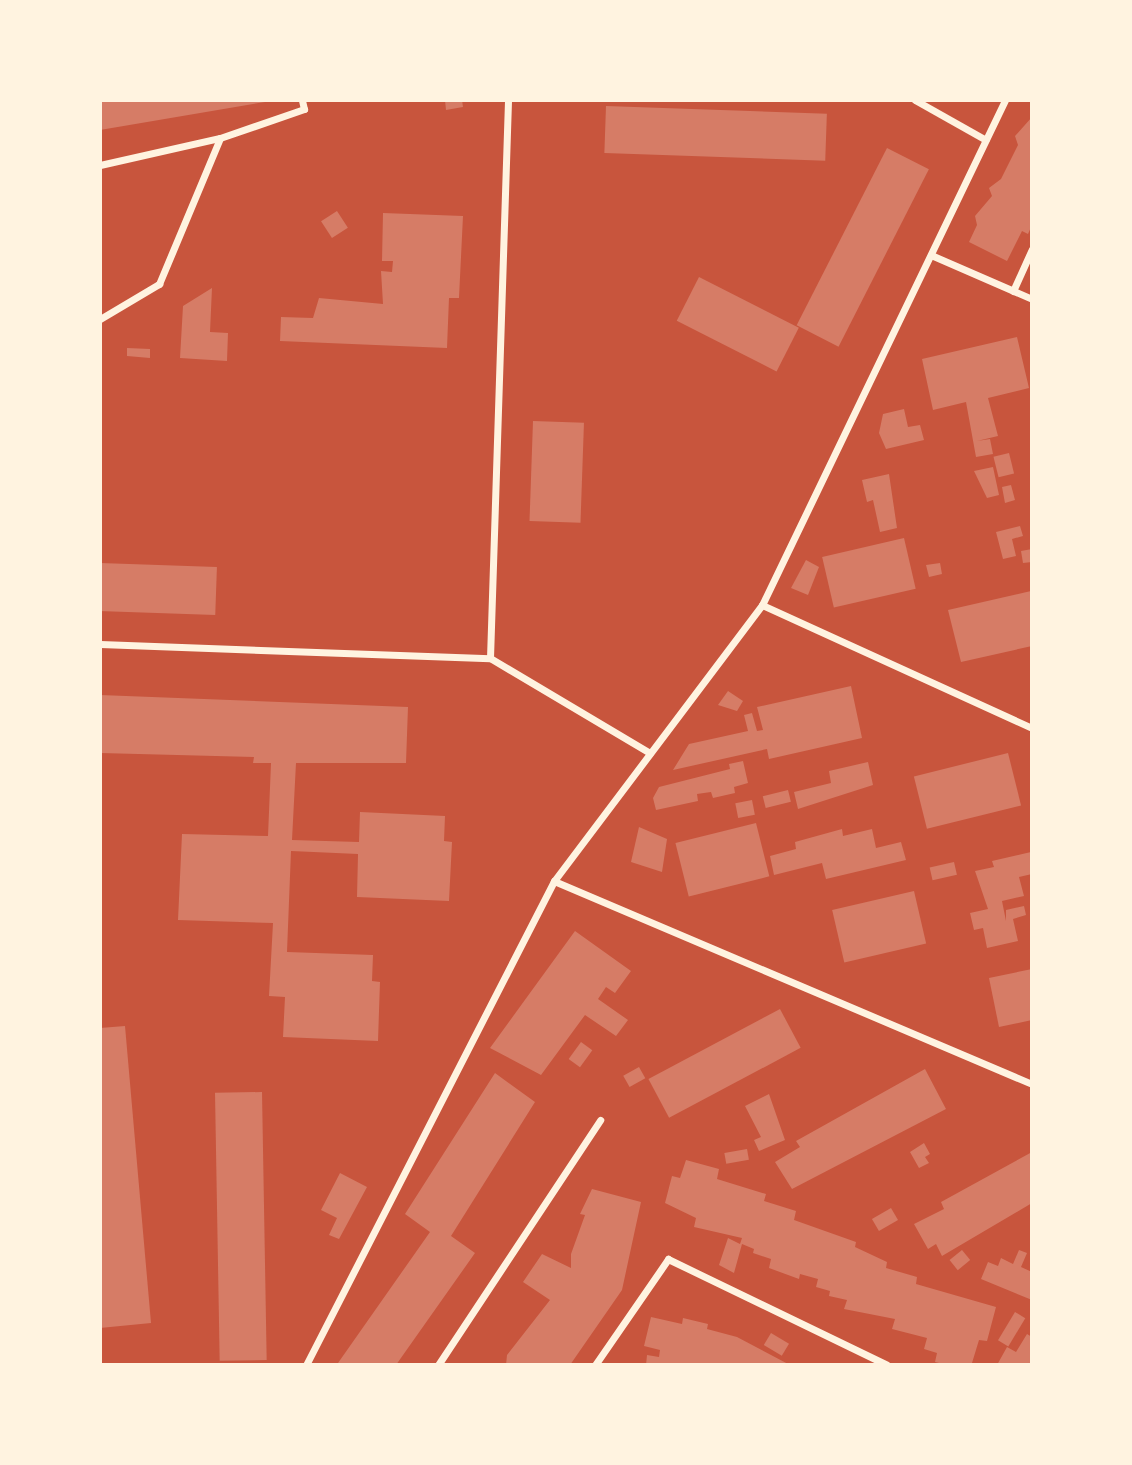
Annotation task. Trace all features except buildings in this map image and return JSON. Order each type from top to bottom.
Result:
[{"type":"street","points":[[100,165],[220,138],[304,109],[302,100]]},
{"type":"street","points":[[490,657],[508,100]]},
{"type":"street","points":[[915,100],[986,139]]},
{"type":"street","points":[[306,1365],[554,881],[762,605],[1005,100]]},
{"type":"street","points":[[100,319],[159,284],[220,138]]},
{"type":"street","points":[[1013,290],[1032,249]]},
{"type":"street","points":[[931,255],[1032,299]]},
{"type":"street","points":[[762,605],[1032,728]]},
{"type":"street","points":[[100,644],[490,657],[650,753]]},
{"type":"street","points":[[554,881],[1032,1084]]},
{"type":"street","points":[[438,1365],[600,1121]]},
{"type":"street","points":[[594,1365],[668,1259],[887,1365]]}]
